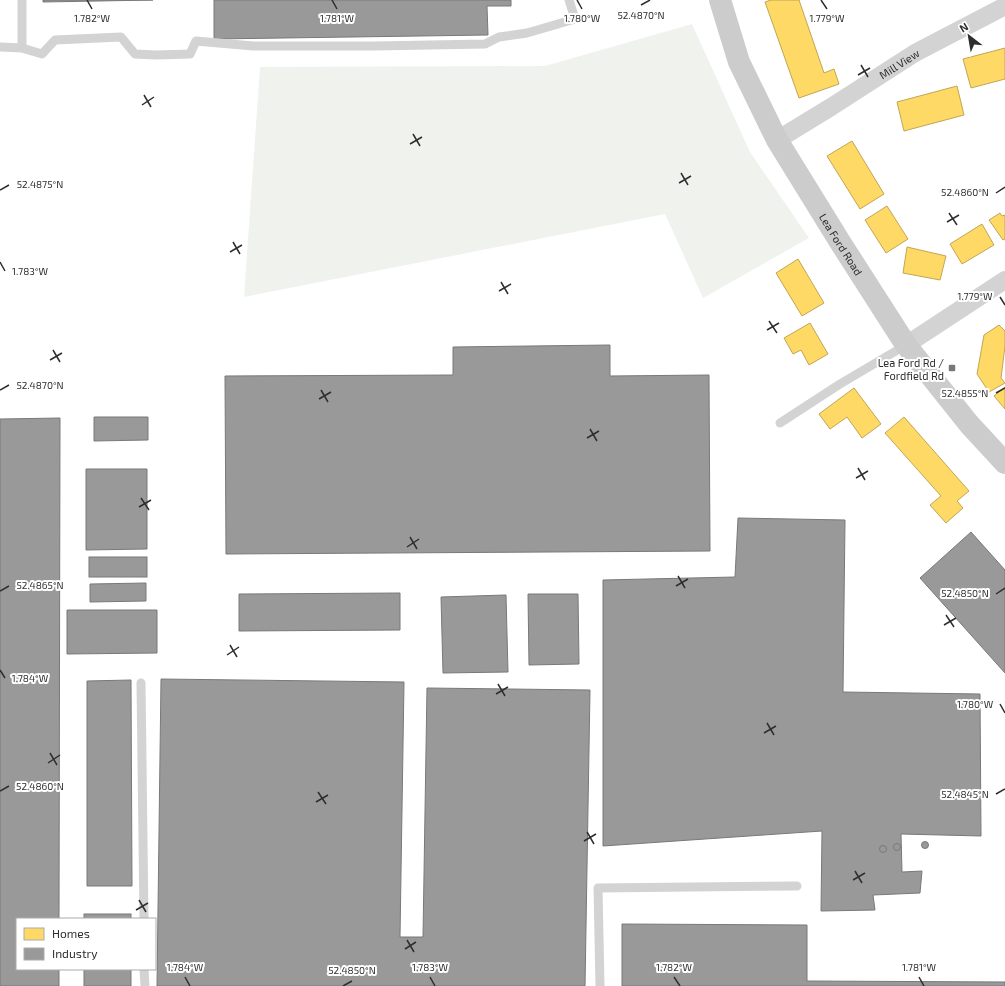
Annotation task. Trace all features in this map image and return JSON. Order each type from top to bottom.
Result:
[{"type":"street","name":"Lea Ford Road","points":[[720,0],[739,62],[777,140],[906,345],[969,424],[1005,463]]},
{"type":"street","name":"Mill View","points":[[777,140],[915,53],[1005,6]]},
{"type":"street","points":[[906,345],[1005,280]]},
{"type":"lane","points":[[22,0],[22,48]]},
{"type":"lane","points":[[0,47],[22,48],[42,54],[55,40],[121,37],[135,54],[156,55],[190,54],[196,41],[261,46],[485,44],[499,37],[527,33],[575,19],[569,0]]},
{"type":"lane","points":[[780,423],[840,384],[906,345]]},
{"type":"lane","points":[[141,683],[144,918]]},
{"type":"lane","points":[[600,986],[598,888],[797,886]]},
{"type":"lane","points":[[144,970],[144,986]]},
{"type":"shaded area","points":[[692,24],[750,152],[809,238],[703,298],[665,214],[244,297],[260,67],[545,66]]},
{"type":"building: Homes","points":[[771,0],[799,0],[824,73],[834,69],[839,84],[799,98],[765,2]]},
{"type":"building: Homes","points":[[1005,48],[1005,79],[971,88],[963,59]]},
{"type":"building: Homes","points":[[957,86],[964,115],[904,131],[897,102]]},
{"type":"building: Homes","points":[[852,141],[884,194],[860,209],[827,156]]},
{"type":"building: Homes","points":[[887,206],[908,239],[886,253],[865,220]]},
{"type":"building: Homes","points":[[1000,213],[1002,216],[1005,215],[1005,239],[1003,240],[989,220]]},
{"type":"building: Homes","points":[[982,224],[994,245],[962,264],[950,244]]},
{"type":"building: Homes","points":[[907,247],[946,256],[940,280],[903,273]]},
{"type":"building: Homes","points":[[798,259],[824,303],[802,316],[776,273]]},
{"type":"building: Homes","points":[[810,323],[828,354],[809,365],[801,350],[793,354],[784,338]]},
{"type":"building: Homes","points":[[999,325],[1005,331],[1005,346],[1001,378],[1005,383],[989,392],[977,374],[984,335]]},
{"type":"building: Homes","points":[[1005,387],[1005,409],[994,396]]},
{"type":"building: Homes","points":[[854,388],[881,424],[862,438],[847,417],[830,429],[819,414]]},
{"type":"building: Homes","points":[[904,417],[969,491],[957,501],[963,508],[946,523],[930,505],[941,496],[885,433]]},
{"type":"building: Industry","points":[[43,0],[153,0],[43,2]]},
{"type":"building: Industry","points":[[214,0],[511,0],[511,6],[487,6],[488,35],[214,39]]},
{"type":"building: Industry","points":[[610,345],[610,376],[709,375],[710,551],[226,554],[225,376],[453,375],[453,347]]},
{"type":"building: Industry","points":[[94,417],[148,417],[148,440],[94,441]]},
{"type":"building: Industry","points":[[60,418],[59,918],[16,918],[16,970],[59,970],[59,986],[0,986],[0,419]]},
{"type":"building: Industry","points":[[86,469],[147,469],[147,549],[86,550]]},
{"type":"building: Industry","points":[[738,518],[845,520],[843,692],[980,694],[981,836],[901,834],[902,872],[922,871],[920,893],[873,895],[875,910],[821,911],[822,831],[603,846],[603,580],[735,577]]},
{"type":"building: Industry","points":[[971,532],[1005,570],[1005,673],[920,578]]},
{"type":"building: Industry","points":[[89,557],[147,557],[147,577],[89,577]]},
{"type":"building: Industry","points":[[146,583],[146,601],[90,602],[90,584]]},
{"type":"building: Industry","points":[[400,593],[400,630],[239,631],[239,594]]},
{"type":"building: Industry","points":[[528,594],[578,594],[579,664],[529,665]]},
{"type":"building: Industry","points":[[506,595],[508,672],[443,673],[441,597]]},
{"type":"building: Industry","points":[[67,610],[157,610],[157,653],[67,654]]},
{"type":"building: Industry","points":[[161,679],[404,682],[400,937],[423,937],[427,688],[590,690],[585,986],[157,986]]},
{"type":"building: Industry","points":[[131,680],[132,886],[87,886],[87,681]]},
{"type":"building: Industry","points":[[925,841],[928,842],[928,848],[925,849],[922,848],[921,845],[922,842]]},
{"type":"building: Industry","points":[[897,843],[900,844],[900,850],[897,851],[894,850],[893,847],[894,844]]},
{"type":"building: Industry","points":[[883,845],[886,846],[886,852],[883,853],[880,852],[879,849],[880,846]]},
{"type":"building: Industry","points":[[84,914],[131,914],[131,918],[84,918]]},
{"type":"building: Industry","points":[[622,924],[807,925],[807,981],[1005,982],[1005,986],[622,986]]},
{"type":"building: Industry","points":[[84,970],[131,970],[131,986],[84,986]]},
{"type":"place","name":"Lea Ford Rd / Fordfield Rd","points":[[952,368]]}]
